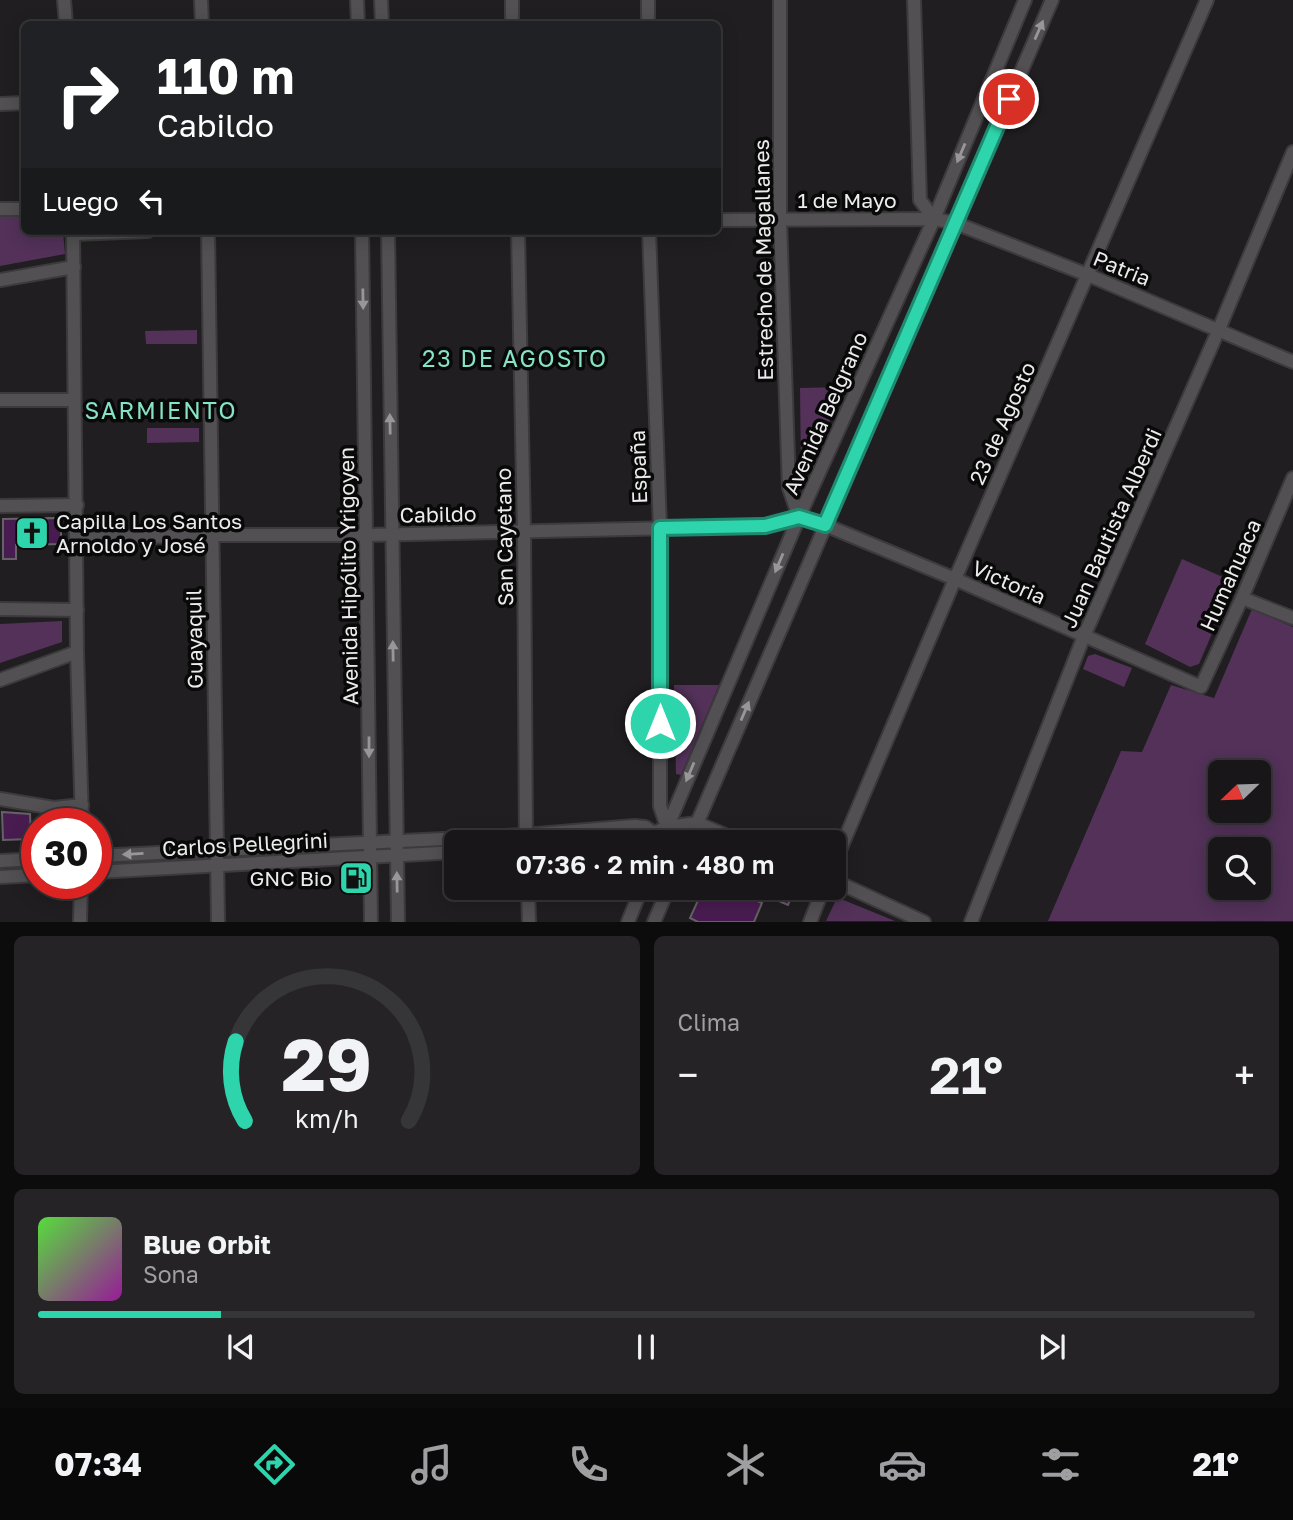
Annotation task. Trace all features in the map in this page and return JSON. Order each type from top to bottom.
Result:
[{"type":"street","points":[[64,0],[66,21]]},
{"type":"street","points":[[201,0],[202,21]]},
{"type":"street","points":[[357,0],[358,21]]},
{"type":"street","points":[[381,0],[382,21]]},
{"type":"street","points":[[512,0],[512,21]]},
{"type":"street","points":[[648,0],[648,21]]},
{"type":"street","name":"Estrecho de Magallanes","points":[[780,0],[780,219],[789,488],[799,517]]},
{"type":"street","points":[[914,0],[920,200],[933,219]]},
{"type":"street","name":"Avenida Belgrano","points":[[665,830],[799,517],[933,219],[1025,0]]},
{"type":"street","name":"Avenida Belgrano","points":[[694,830],[1052,0]]},
{"type":"street","name":"23 de Agosto","points":[[846,836],[1207,0]]},
{"type":"street","points":[[0,104],[21,103]]},
{"type":"street","name":"Juan Bautista Alberdi","points":[[971,922],[1084,636],[1219,329],[1293,152]]},
{"type":"street","points":[[0,209],[21,209]]},
{"type":"street","name":"1 de Mayo","points":[[721,220],[933,219]]},
{"type":"street","name":"Patria","points":[[933,219],[955,223],[1088,275],[1293,362]]},
{"type":"street","points":[[0,799],[54,808],[82,805],[76,610],[74,235]]},
{"type":"street","name":"Guayaquil","points":[[208,235],[218,922]]},
{"type":"street","name":"Avenida Hipólito Yrigoyen","points":[[362,235],[372,922]]},
{"type":"street","name":"Avenida Hipólito Yrigoyen","points":[[388,235],[398,922]]},
{"type":"street","name":"San Cayetano","points":[[518,235],[526,830]]},
{"type":"street","name":"España","points":[[649,235],[660,528],[660,806],[667,827]]},
{"type":"street","points":[[0,280],[74,267]]},
{"type":"street","points":[[0,400],[74,400]]},
{"type":"street","name":"Humahuaca","points":[[1201,687],[1293,478]]},
{"type":"street","points":[[0,506],[77,505]]},
{"type":"street","name":"Victoria","points":[[799,517],[825,525],[955,579],[1201,687]]},
{"type":"street","name":"Cabildo","points":[[76,539],[212,534],[367,535],[765,526],[799,517]]},
{"type":"street","points":[[1242,598],[1293,618]]},
{"type":"street","points":[[0,609],[76,610]]},
{"type":"street","points":[[0,680],[77,653]]},
{"type":"street","points":[[667,827],[697,823],[714,830]]},
{"type":"street","points":[[599,830],[635,826],[649,830]]},
{"type":"street","points":[[397,849],[444,845]]},
{"type":"street","name":"Carlos Pellegrini","points":[[112,855],[216,849],[397,849]]},
{"type":"street","name":"Carlos Pellegrini","points":[[112,871],[217,865],[370,849]]},
{"type":"street","points":[[397,849],[444,851]]},
{"type":"street","points":[[0,861],[21,860]]},
{"type":"street","points":[[0,877],[21,876]]},
{"type":"street","points":[[846,886],[924,922]]},
{"type":"street","points":[[80,922],[81,899]]},
{"type":"street","points":[[528,900],[529,922]]},
{"type":"street","points":[[628,922],[637,900]]},
{"type":"street","points":[[654,922],[663,900]]},
{"type":"street","points":[[810,922],[819,900]]},
{"type":"shaded area","points":[[0,215],[21,215],[21,235],[63,235],[65,254],[0,266]]},
{"type":"shaded area","points":[[197,330],[197,344],[146,344],[145,331]]},
{"type":"shaded area","points":[[844,387],[809,470],[801,468],[800,388]]},
{"type":"shaded area","points":[[147,428],[199,428],[199,442],[147,443]]},
{"type":"shaded area","points":[[1182,559],[1234,582],[1199,664],[1190,667],[1145,644]]},
{"type":"shaded area","points":[[1252,609],[1293,627],[1293,921],[1048,921],[1121,751],[1142,752],[1171,685],[1214,698]]},
{"type":"shaded area","points":[[62,621],[62,642],[0,663],[0,624]]},
{"type":"shaded area","points":[[1095,654],[1132,668],[1124,687],[1083,669],[1088,656]]},
{"type":"shaded area","points":[[674,685],[719,685],[681,775],[676,774]]},
{"type":"shaded area","points":[[843,900],[895,921],[826,921],[835,902]]},
{"type":"building","name":"Capilla Los Santos Arnoldo y José","points":[[55,518],[61,522],[61,544],[16,545],[16,559],[3,559],[3,519]]},
{"type":"building","points":[[2,812],[21,813],[21,839],[3,840]]},
{"type":"building","points":[[698,900],[755,900],[762,903],[754,922],[698,922],[690,918]]},
{"type":"building","points":[[776,900],[790,900],[788,905]]},
{"type":"place","name":"Capilla Los Santos Arnoldo y José","points":[[32,533]]},
{"type":"place","name":"GNC Bio","points":[[356,878]]},
{"type":"district","name":"23 DE AGOSTO","points":[[515,358]]},
{"type":"district","name":"SARMIENTO","points":[[161,410]]},
{"type":"route","points":[[660,723],[660,528],[765,526],[799,517],[825,525],[1009,99]]}]
